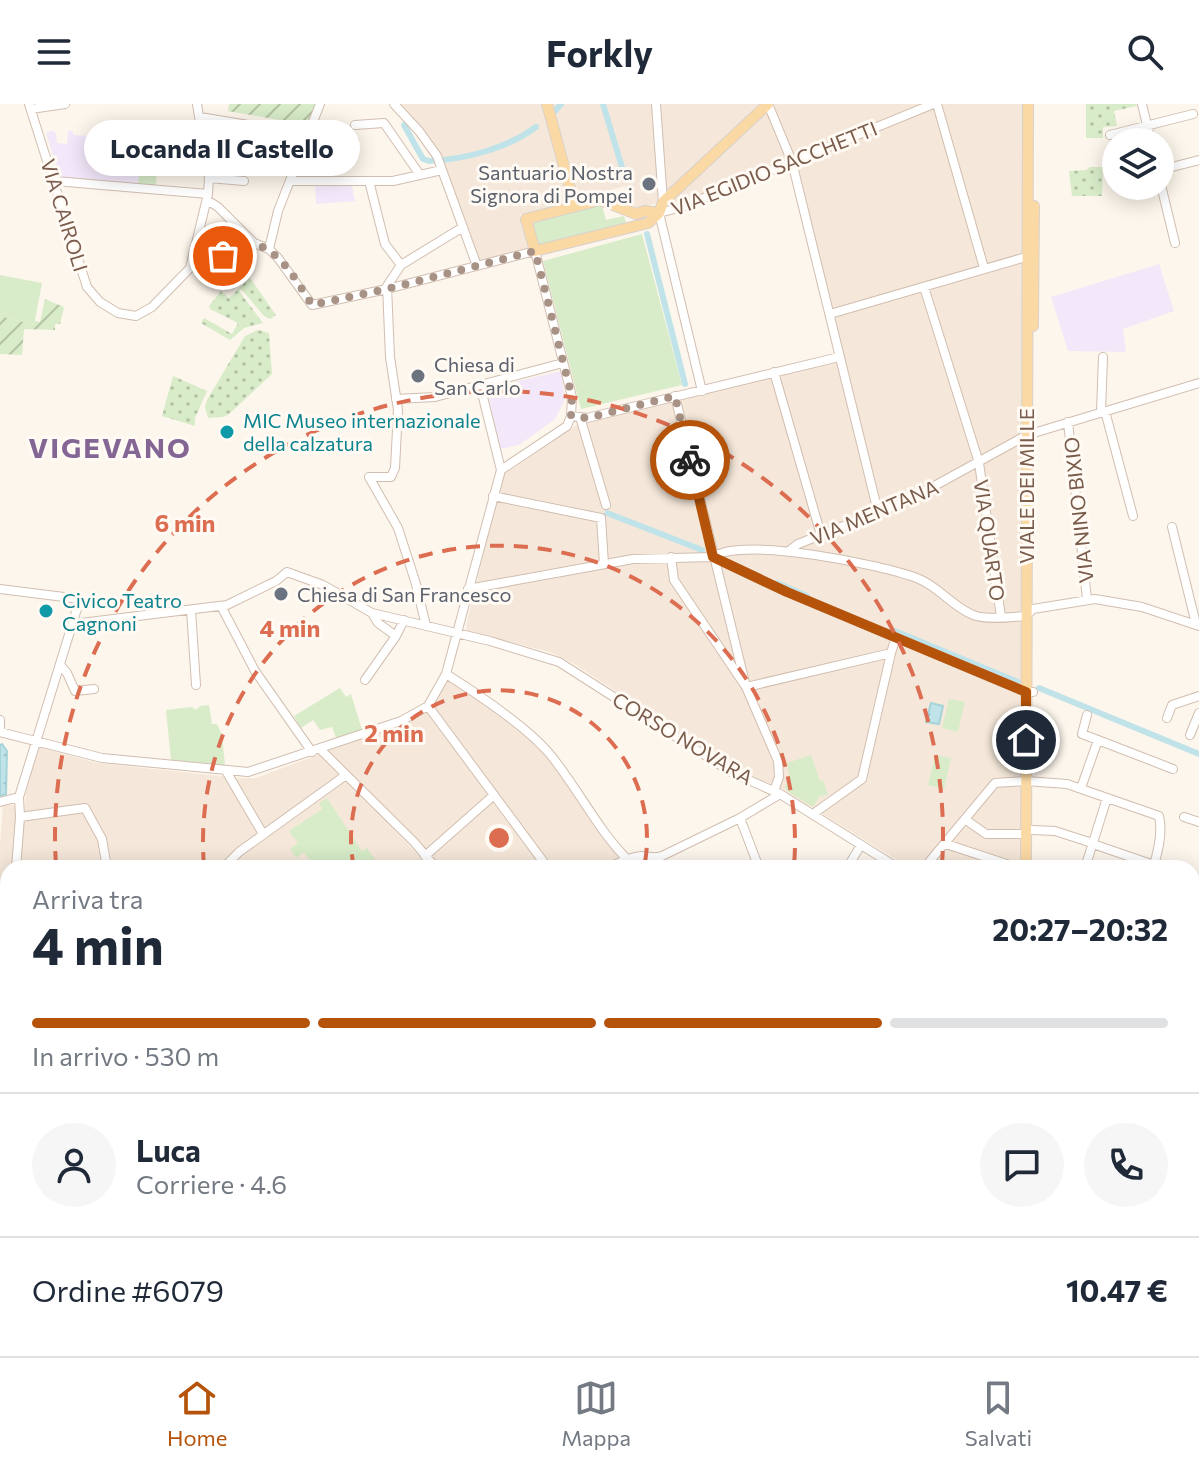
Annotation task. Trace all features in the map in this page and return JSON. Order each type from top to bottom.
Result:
[{"type":"main road","points":[[547,104],[575,206]]},
{"type":"main road","points":[[661,207],[636,214],[600,200],[526,219],[535,251],[648,223],[768,104]]},
{"type":"main road","name":"VIALE DEI MILLE","points":[[1030,434],[1026,257],[1031,104]]},
{"type":"main road","name":"VIALE DEI MILLE","points":[[1027,860],[1031,104]]},
{"type":"main road","points":[[628,211],[631,221],[629,228]]},
{"type":"main road","name":"VIALE DEI MILLE","points":[[1029,832],[1032,860]]},
{"type":"street","points":[[30,107],[65,104]]},
{"type":"street","points":[[190,268],[208,197],[209,178],[197,104]]},
{"type":"street","points":[[269,249],[278,211],[320,104]]},
{"type":"street","points":[[394,104],[419,131],[440,164],[477,266]]},
{"type":"street","points":[[656,104],[661,207],[702,391]]},
{"type":"street","points":[[768,104],[792,162],[878,512]]},
{"type":"street","points":[[935,104],[984,268]]},
{"type":"street","name":"VIA EGIDIO SACCHETTI","points":[[661,207],[682,207],[935,104]]},
{"type":"street","points":[[1142,104],[1147,126]]},
{"type":"street","name":"VIA CAIROLI","points":[[30,107],[87,287],[100,302],[118,313],[136,316],[152,307],[190,268]]},
{"type":"street","points":[[1139,128],[1193,114]]},
{"type":"street","points":[[200,117],[254,126]]},
{"type":"street","points":[[355,125],[384,123],[420,175]]},
{"type":"street","points":[[308,135],[354,141]]},
{"type":"street","points":[[166,142],[204,142]]},
{"type":"street","points":[[1174,166],[1199,160]]},
{"type":"street","points":[[290,181],[393,181],[420,175],[440,164]]},
{"type":"street","points":[[209,178],[244,181]]},
{"type":"street","points":[[55,181],[208,197],[254,243],[269,249],[295,277],[312,305],[535,251],[575,417],[606,505]]},
{"type":"street","points":[[369,181],[385,244],[400,263]]},
{"type":"street","points":[[1165,200],[1175,243]]},
{"type":"street","points":[[426,626],[398,528],[369,477],[394,475],[397,432],[390,357],[389,281],[400,263],[463,227]]},
{"type":"street","points":[[190,268],[254,243]]},
{"type":"street","points":[[830,314],[1026,257]]},
{"type":"street","name":"VIA QUARTO","points":[[924,287],[979,463],[1001,617]]},
{"type":"street","points":[[575,417],[587,418],[839,357]]},
{"type":"street","points":[[1103,357],[1103,411],[1133,516]]},
{"type":"street","points":[[396,399],[426,399],[563,363]]},
{"type":"street","points":[[774,372],[821,535]]},
{"type":"street","name":"VIA MENTANA","points":[[468,589],[633,559],[713,557],[722,550],[789,551],[907,501],[1030,434],[1199,383]]},
{"type":"street","points":[[0,720],[0,732],[114,760],[255,771],[401,721],[428,706],[446,674],[501,470],[480,385]]},
{"type":"street","points":[[660,860],[740,818],[777,792],[779,777],[778,761],[746,687],[675,396]]},
{"type":"street","points":[[501,470],[567,426],[575,417]]},
{"type":"street","name":"VIA NINO BIXIO","points":[[1068,422],[1087,599]]},
{"type":"street","points":[[493,496],[601,518],[604,564]]},
{"type":"street","points":[[1172,527],[1197,625]]},
{"type":"street","points":[[789,551],[891,570],[922,580],[976,615],[1001,617],[1029,613],[1087,599],[1142,607],[1197,625]]},
{"type":"street","points":[[671,557],[674,580],[746,687]]},
{"type":"street","points":[[713,557],[787,592],[1029,688]]},
{"type":"street","points":[[73,624],[217,607],[290,573],[323,585],[372,613],[378,623],[396,636]]},
{"type":"street","points":[[0,589],[80,599],[19,797],[17,860]]},
{"type":"street","points":[[217,607],[255,671],[316,750],[346,775],[429,860]]},
{"type":"street","points":[[191,610],[196,685]]},
{"type":"street","name":"CORSO NOVARA","points":[[372,613],[490,641],[559,662],[731,772],[777,792],[885,860]]},
{"type":"street","points":[[365,680],[404,620]]},
{"type":"street","points":[[813,814],[862,779],[896,637]]},
{"type":"street","points":[[746,687],[891,653]]},
{"type":"street","points":[[60,665],[75,691],[94,689]]},
{"type":"street","points":[[446,674],[548,752],[609,840],[626,858]]},
{"type":"street","points":[[1167,718],[1172,705],[1199,696]]},
{"type":"street","points":[[428,706],[542,860]]},
{"type":"street","points":[[1190,735],[1199,713]]},
{"type":"street","points":[[1087,715],[1082,734],[1173,769]]},
{"type":"street","points":[[1081,788],[1098,740]]},
{"type":"street","points":[[226,771],[263,834]]},
{"type":"street","points":[[232,860],[263,834],[346,775]]},
{"type":"street","points":[[931,860],[995,783],[1029,782],[1067,784],[1159,816],[1161,824],[1155,860]]},
{"type":"street","points":[[425,856],[494,795]]},
{"type":"street","points":[[0,802],[19,797]]},
{"type":"street","points":[[1087,860],[1107,798]]},
{"type":"street","points":[[20,817],[85,808],[102,839],[106,860]]},
{"type":"street","points":[[1184,817],[1199,822]]},
{"type":"street","points":[[740,818],[756,860]]},
{"type":"street","points":[[966,820],[986,834],[1055,831],[1136,860]]},
{"type":"street","points":[[946,844],[995,860]]},
{"type":"street","points":[[852,860],[861,845]]},
{"type":"street","points":[[622,860],[645,856],[650,860]]},
{"type":"shaded area","points":[[397,104],[543,104],[568,202],[520,215],[528,249],[479,261],[439,154]]},
{"type":"shaded area","points":[[553,104],[759,104],[655,204],[633,208],[625,186],[580,199]]},
{"type":"shaded area","points":[[774,104],[1025,104],[1023,860],[897,860],[785,791],[728,764],[571,662],[552,653],[493,637],[466,634],[503,475],[575,426],[844,358],[793,157],[676,206],[672,200]]},
{"type":"shaded area","points":[[52,130],[56,133],[57,143],[67,144],[68,131],[73,131],[73,135],[162,141],[162,153],[140,153],[138,185],[60,178],[46,133]]},
{"type":"shaded area","points":[[315,182],[351,182],[355,201],[316,204]]},
{"type":"shaded area","points":[[1159,264],[1174,311],[1123,329],[1126,352],[1068,351],[1051,297]]},
{"type":"shaded area","points":[[561,371],[565,399],[555,419],[519,445],[500,449],[488,396],[493,387]]},
{"type":"shaded area","points":[[446,674],[463,685],[548,752],[626,858],[653,860],[428,860],[320,749],[427,706]]},
{"type":"shaded area","points":[[38,747],[97,763],[239,778],[256,778],[320,754],[423,860],[20,860],[26,793]]},
{"type":"shaded area","points":[[3,804],[17,806],[13,860],[0,860]]},
{"type":"green space","points":[[229,104],[316,104],[301,143],[282,140],[285,121],[228,111]]},
{"type":"green space","points":[[1086,104],[1136,104],[1114,111],[1117,126],[1103,127],[1102,138],[1086,138]]},
{"type":"green space","points":[[140,153],[158,154],[156,185],[138,185]]},
{"type":"green space","points":[[1102,167],[1102,196],[1072,196],[1069,171]]},
{"type":"green space","points":[[601,202],[606,220],[624,216],[627,225],[537,247],[529,221]]},
{"type":"green space","points":[[642,234],[682,385],[581,409],[543,261]]},
{"type":"green space","points":[[0,275],[42,283],[34,325],[0,316]]},
{"type":"green space","points":[[250,278],[276,315],[270,319],[264,316],[241,289],[239,291],[263,323],[244,328],[230,340],[201,323],[204,318],[232,334],[238,323],[209,306],[221,291],[229,298]]},
{"type":"green space","points":[[45,299],[64,307],[60,324],[55,324],[55,330],[24,329],[22,355],[0,354],[0,316],[34,325],[35,321],[40,322]]},
{"type":"green space","points":[[258,330],[269,333],[272,374],[229,414],[208,418],[207,400],[245,336]]},
{"type":"green space","points":[[173,376],[207,391],[195,418],[195,426],[162,416]]},
{"type":"green space","points":[[340,688],[346,697],[351,694],[362,730],[336,738],[332,727],[320,730],[313,720],[301,728],[294,716]]},
{"type":"green space","points":[[949,699],[965,702],[958,732],[942,728]]},
{"type":"green space","points":[[209,705],[212,724],[217,724],[222,735],[225,765],[171,760],[166,710],[192,707],[196,710]]},
{"type":"green space","points":[[811,755],[828,794],[819,797],[813,807],[785,787],[790,778],[787,763]]},
{"type":"green space","points":[[935,755],[951,758],[944,789],[928,785]]},
{"type":"green space","points":[[327,798],[362,851],[367,848],[375,860],[310,860],[304,852],[296,858],[290,849],[298,843],[289,831],[322,809],[319,803]]},
{"type":"water","points":[[931,703],[943,706],[939,724],[926,722]]},
{"type":"water","points":[[0,745],[7,751],[6,794],[0,796]]},
{"type":"waterway","points":[[555,111],[561,104]]},
{"type":"waterway","points":[[603,104],[624,174]]},
{"type":"waterway","points":[[404,125],[423,159],[429,161],[485,152],[536,127]]},
{"type":"waterway","points":[[647,234],[685,384]]},
{"type":"waterway","points":[[607,513],[702,550]]},
{"type":"waterway","points":[[777,583],[807,596]]},
{"type":"waterway","points":[[895,631],[1018,682]]},
{"type":"waterway","points":[[1039,688],[1199,754]]},
{"type":"way so far","points":[[223,256],[254,243],[269,249],[295,277],[312,305],[535,251],[572,397],[571,416],[587,418],[675,396],[690,460]]},
{"type":"place","name":"Santuario Nostra Signora di Pompei","points":[[649,184]]},
{"type":"place","name":"Locanda Il Castello","points":[[223,256]]},
{"type":"place","name":"Chiesa di San Carlo","points":[[418,376]]},
{"type":"place","name":"MIC Museo internazionale della calzatura","points":[[227,432]]},
{"type":"place","name":"Chiesa di San Francesco","points":[[281,594]]},
{"type":"place","name":"Civico Teatro Cagnoni","points":[[46,611]]},
{"type":"district","name":"VIGEVANO","points":[[110,447]]},
{"type":"route","points":[[690,460],[713,557],[787,592],[1026,692],[1026,740]]}]
